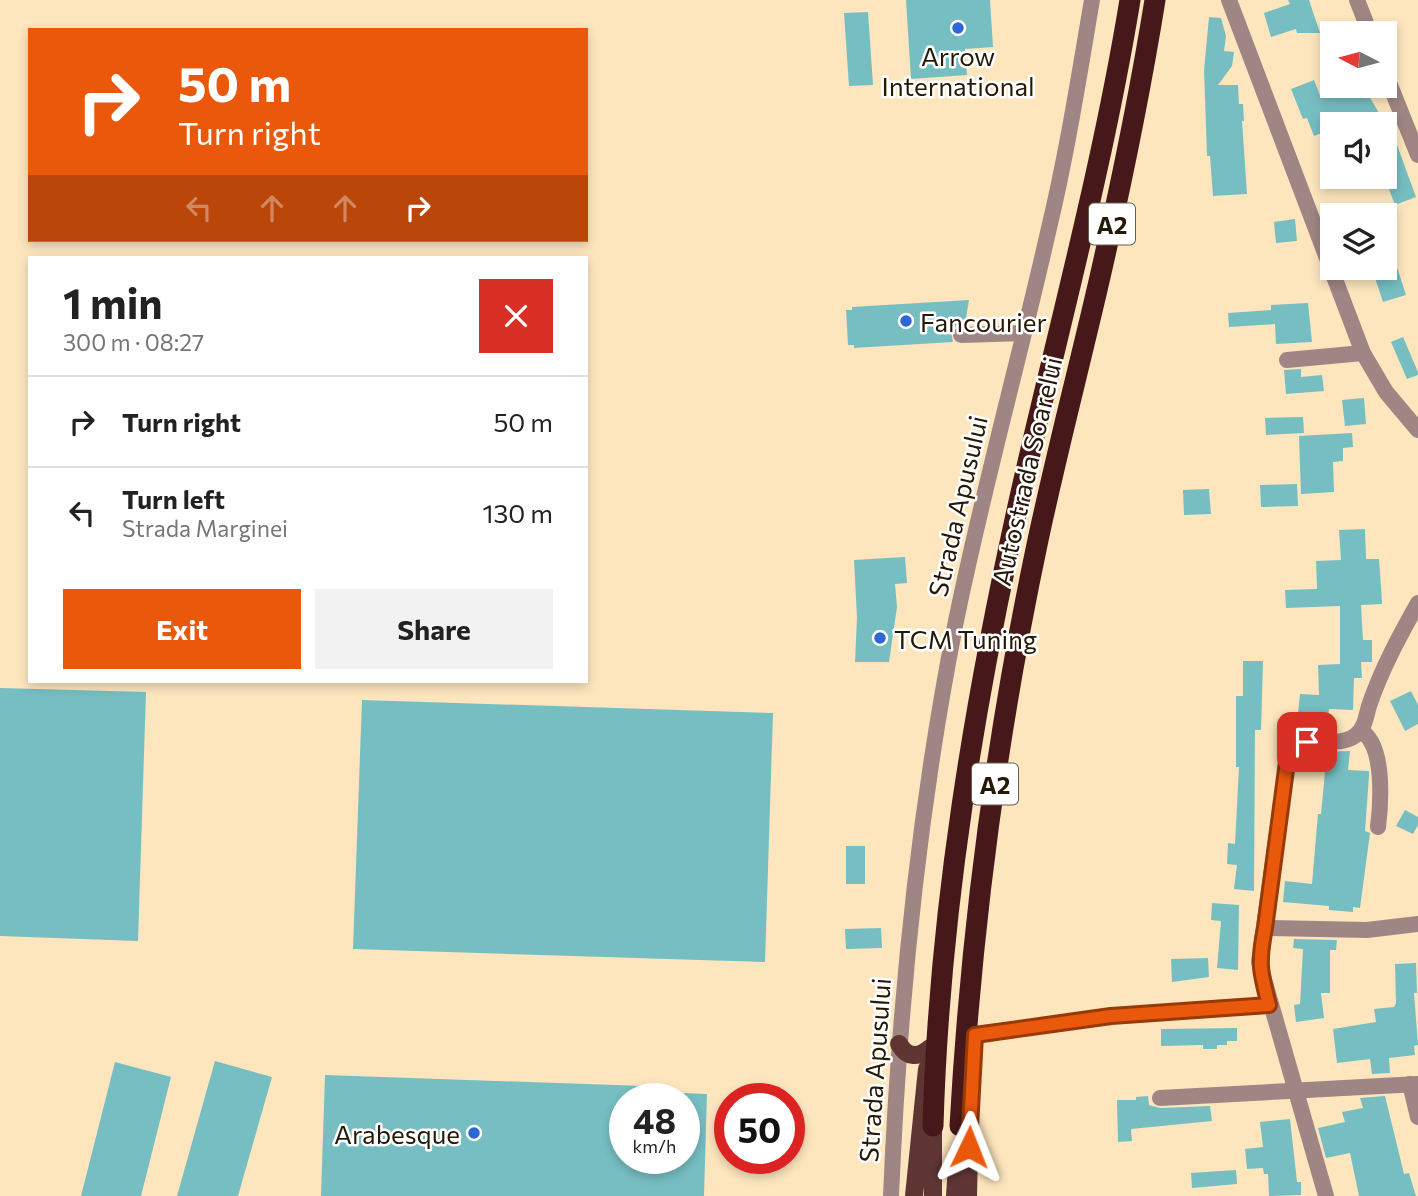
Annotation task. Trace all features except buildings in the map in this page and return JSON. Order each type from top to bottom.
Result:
[{"type":"highway","name":"Autostrada Soarelui","points":[[933,1126],[939,1004],[961,817],[994,622],[1030,453],[1082,242],[1130,0]]},
{"type":"highway","name":"Autostrada Soarelui","points":[[960,1126],[973,952],[991,808],[1020,628],[1058,446],[1120,188],[1155,0]]},
{"type":"main road","points":[[968,1196],[977,998],[973,952]]},
{"type":"main road","points":[[914,1196],[930,1048],[939,1004]]},
{"type":"main road","points":[[900,1044],[906,1054],[912,1056],[919,1056],[930,1048]]},
{"type":"main road","points":[[933,1126],[933,1196]]},
{"type":"main road","points":[[955,1196],[960,1126]]},
{"type":"street","name":"Strada Apusului","points":[[891,1196],[911,908],[939,714],[978,519],[1063,166],[1092,0]]},
{"type":"street","points":[[1229,0],[1363,354],[1386,393],[1418,430]]},
{"type":"street","points":[[1357,0],[1365,21]]},
{"type":"street","points":[[1395,98],[1418,155]]},
{"type":"street","points":[[961,335],[1023,333]]},
{"type":"street","points":[[1287,360],[1363,354]]},
{"type":"street","points":[[1326,1196],[1269,1005],[1259,962],[1289,754],[1298,745],[1307,742],[1344,741],[1361,731],[1378,683],[1418,603]]},
{"type":"street","points":[[1361,731],[1370,738],[1380,776],[1378,827]]},
{"type":"street","points":[[1265,928],[1367,930],[1418,924]]},
{"type":"street","points":[[975,1035],[1111,1016],[1269,1005]]},
{"type":"street","points":[[1160,1098],[1414,1084],[1418,1117]]},
{"type":"place","name":"Arrow International","points":[[958,28]]},
{"type":"place","name":"Fancourier","points":[[906,321]]},
{"type":"place","name":"TCM Tuning","points":[[880,638]]},
{"type":"place","name":"Arabesque","points":[[474,1133]]},
{"type":"route","points":[[969,1147],[975,1035],[1111,1016],[1269,1005],[1260,973],[1259,953],[1265,928],[1287,762],[1293,749],[1307,742]]}]
